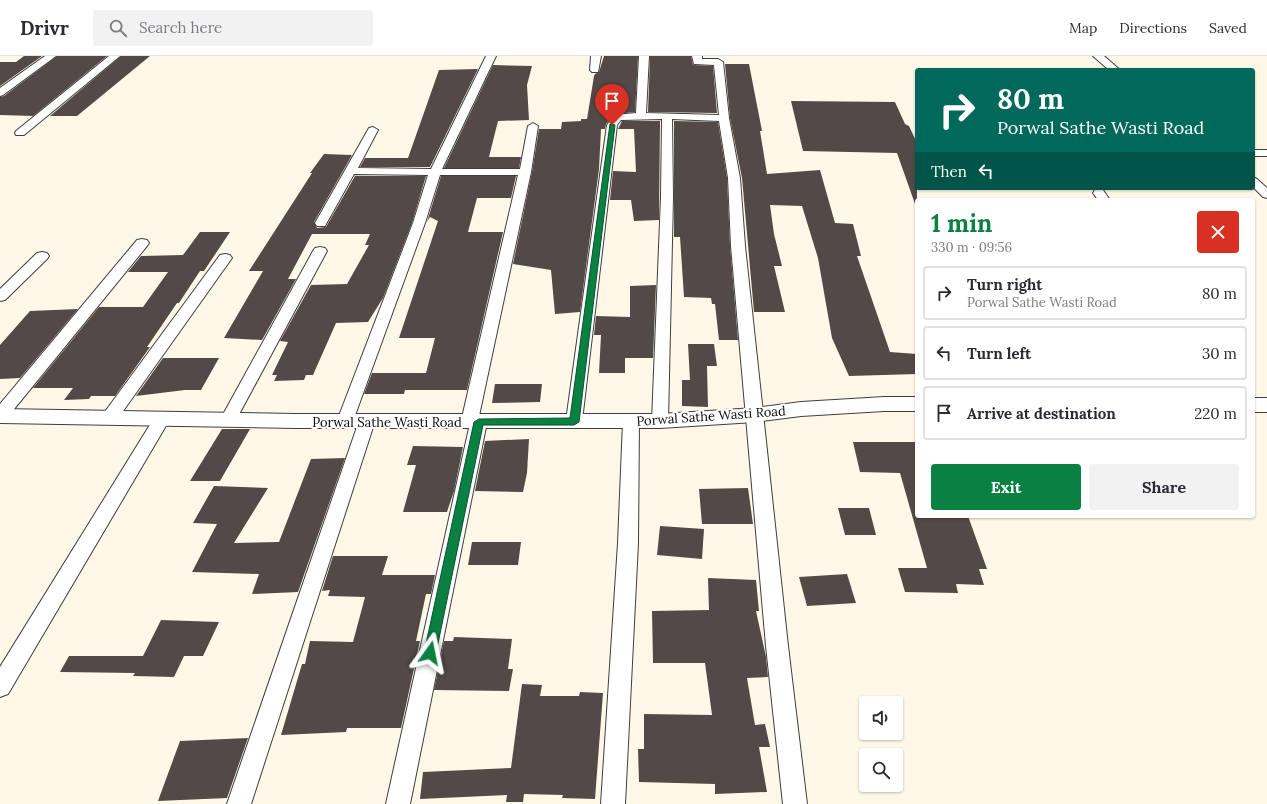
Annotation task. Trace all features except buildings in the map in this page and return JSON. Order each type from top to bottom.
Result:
[{"type":"street","points":[[0,93],[51,56]]},
{"type":"street","points":[[20,133],[115,56]]},
{"type":"street","points":[[345,421],[419,223],[435,172],[491,56]]},
{"type":"street","points":[[594,70],[596,56]]},
{"type":"street","points":[[641,116],[644,56]]},
{"type":"street","points":[[697,56],[697,62],[718,62],[724,118],[734,178],[738,246],[794,804]]},
{"type":"street","points":[[1098,56],[1113,68]]},
{"type":"street","points":[[660,421],[668,116]]},
{"type":"street","points":[[574,422],[612,125],[618,117],[668,116],[724,118]]},
{"type":"street","points":[[398,804],[533,126]]},
{"type":"street","points":[[321,223],[373,130]]},
{"type":"street","points":[[1255,153],[1267,153]]},
{"type":"street","points":[[351,171],[525,172]]},
{"type":"street","points":[[1255,183],[1267,194]]},
{"type":"street","points":[[0,416],[142,243]]},
{"type":"street","points":[[228,420],[320,251]]},
{"type":"street","points":[[0,297],[42,256]]},
{"type":"street","points":[[110,417],[225,258]]},
{"type":"street","name":"Porwal Sathe Wasti Road","points":[[0,416],[474,422],[660,421],[801,409],[884,404],[915,404]]},
{"type":"street","points":[[1255,405],[1267,405]]},
{"type":"street","points":[[0,687],[162,419]]},
{"type":"street","points":[[239,804],[367,421]]},
{"type":"street","points":[[613,804],[628,543],[631,421]]},
{"type":"route","points":[[430,653],[479,422],[574,422],[612,125]]}]
